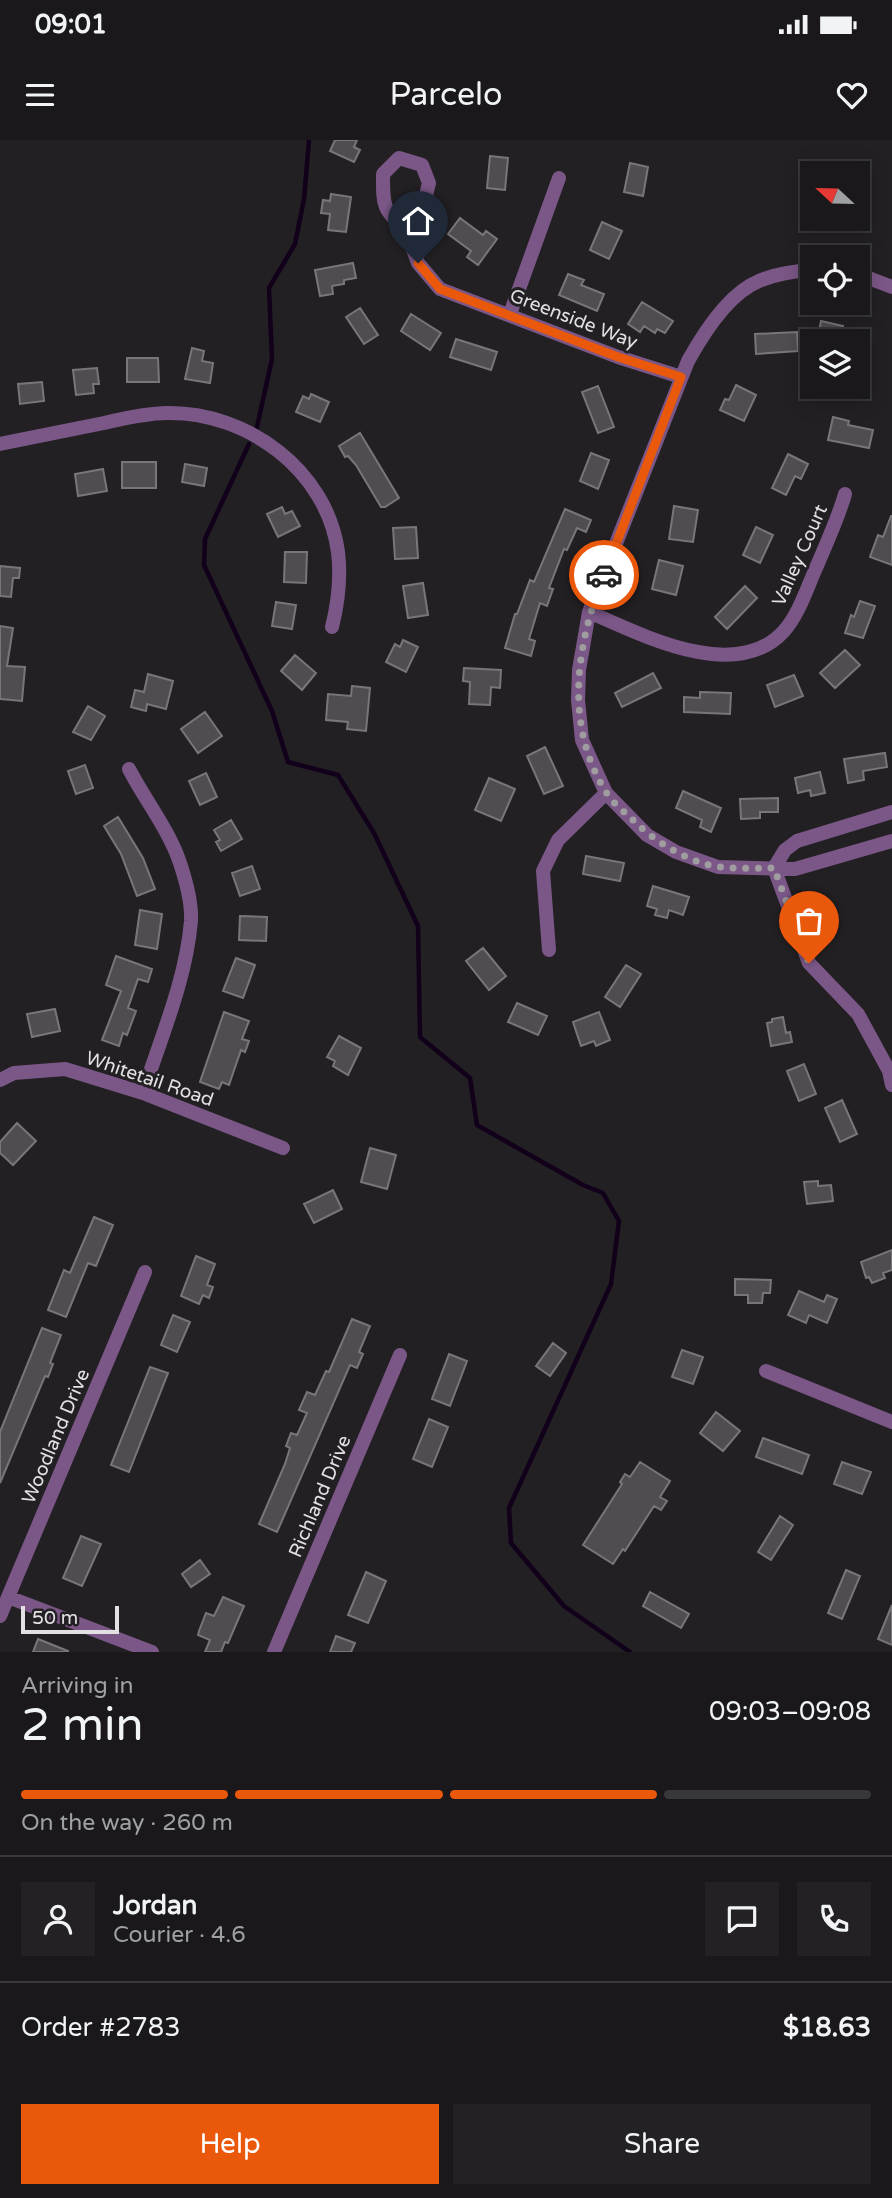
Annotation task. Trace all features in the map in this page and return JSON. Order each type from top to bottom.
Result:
[{"type":"street","points":[[399,158],[422,165],[429,183],[421,215],[407,230],[389,215],[383,198],[383,174],[399,158]]},
{"type":"street","points":[[510,314],[559,178]]},
{"type":"street","name":"Greenside Way","points":[[407,230],[418,263],[440,289],[608,353],[681,377]]},
{"type":"street","points":[[800,271],[757,281],[730,303],[707,328],[688,361],[589,612],[579,670],[578,700],[582,740],[606,793],[647,835],[676,852],[719,867],[795,869],[892,841]]},
{"type":"street","points":[[870,279],[892,287]]},
{"type":"street","points":[[0,444],[166,412],[201,415],[245,429],[279,450],[312,488],[332,527],[338,552],[337,608],[332,626]]},
{"type":"street","name":"Valley Court","points":[[589,612],[655,640],[714,655],[737,654],[764,647],[785,630],[802,600],[845,494]]},
{"type":"street","points":[[129,769],[180,862],[191,919],[184,965],[143,1093]]},
{"type":"street","points":[[549,950],[543,871],[558,840],[606,793]]},
{"type":"street","points":[[774,868],[785,850],[797,841],[892,812]]},
{"type":"street","points":[[774,868],[809,963],[859,1014],[888,1071],[892,1085]]},
{"type":"street","name":"Whitetail Road","points":[[0,1080],[13,1073],[65,1069],[143,1093],[284,1148]]},
{"type":"street","name":"Woodland Drive","points":[[0,1616],[145,1272]]},
{"type":"street","name":"Richland Drive","points":[[274,1652],[400,1355]]},
{"type":"street","points":[[766,1371],[892,1422]]},
{"type":"street","points":[[8,1597],[152,1652]]},
{"type":"building","points":[[335,140],[357,140],[354,147],[360,150],[354,162],[330,151]]},
{"type":"building","points":[[490,156],[508,158],[505,190],[487,188]]},
{"type":"building","points":[[630,163],[648,167],[643,196],[624,192]]},
{"type":"building","points":[[331,194],[351,197],[346,232],[328,230],[330,214],[321,213],[323,200],[330,201]]},
{"type":"building","points":[[460,218],[483,235],[486,231],[497,239],[478,265],[467,257],[471,251],[448,234]]},
{"type":"building","points":[[602,222],[622,231],[609,259],[590,250]]},
{"type":"building","points":[[353,263],[356,278],[332,286],[333,294],[320,296],[315,270]]},
{"type":"building","points":[[568,274],[584,280],[581,285],[604,294],[597,311],[559,295]]},
{"type":"building","points":[[642,302],[673,321],[665,333],[657,329],[655,333],[644,326],[640,332],[628,324]]},
{"type":"building","points":[[360,308],[378,335],[364,344],[346,317]]},
{"type":"building","points":[[411,314],[441,333],[430,350],[401,331]]},
{"type":"building","points":[[821,321],[843,326],[842,329],[819,329]]},
{"type":"building","points":[[797,332],[798,351],[756,354],[755,334]]},
{"type":"building","points":[[456,339],[497,352],[491,370],[450,357]]},
{"type":"building","points":[[192,348],[204,351],[202,361],[213,363],[210,383],[185,379]]},
{"type":"building","points":[[127,358],[158,358],[159,382],[127,382]]},
{"type":"building","points":[[97,368],[99,384],[93,384],[94,393],[76,395],[73,370]]},
{"type":"building","points":[[42,382],[44,401],[20,404],[18,384]]},
{"type":"building","points":[[736,385],[756,395],[744,421],[720,410],[725,399],[729,400]]},
{"type":"building","points":[[598,386],[614,427],[598,433],[582,392]]},
{"type":"building","points":[[311,394],[329,402],[320,422],[296,412],[303,396],[309,399]]},
{"type":"building","points":[[833,417],[849,421],[848,425],[873,430],[869,448],[828,440]]},
{"type":"building","points":[[360,433],[399,498],[385,507],[381,507],[356,465],[348,456],[345,457],[339,446]]},
{"type":"building","points":[[591,453],[609,460],[598,489],[580,481]]},
{"type":"building","points":[[788,454],[808,464],[801,479],[795,476],[786,495],[772,488]]},
{"type":"building","points":[[122,462],[156,462],[156,488],[122,488]]},
{"type":"building","points":[[185,464],[207,468],[204,486],[182,482]]},
{"type":"building","points":[[103,469],[107,491],[78,496],[75,474]]},
{"type":"building","points":[[674,506],[698,510],[693,542],[669,539]]},
{"type":"building","points":[[282,507],[285,514],[292,511],[300,526],[278,537],[267,514]]},
{"type":"building","points":[[565,509],[591,520],[586,532],[577,528],[567,550],[564,549],[549,588],[553,589],[547,606],[540,603],[529,639],[535,641],[531,656],[505,648],[515,614],[530,580],[534,582]]},
{"type":"building","points":[[891,516],[892,565],[870,557],[878,535],[883,537]]},
{"type":"building","points":[[416,527],[418,558],[395,559],[393,528]]},
{"type":"building","points":[[756,527],[773,535],[760,563],[743,555]]},
{"type":"building","points":[[285,552],[307,552],[306,583],[284,582]]},
{"type":"building","points":[[659,560],[683,566],[676,595],[652,589]]},
{"type":"building","points":[[0,566],[20,568],[19,578],[13,578],[11,597],[0,596]]},
{"type":"building","points":[[423,583],[428,615],[408,618],[403,586]]},
{"type":"building","points":[[745,586],[757,598],[727,629],[715,617]]},
{"type":"building","points":[[860,601],[875,606],[863,638],[845,633],[851,615],[854,617]]},
{"type":"building","points":[[276,602],[296,605],[292,629],[272,626]]},
{"type":"building","points":[[0,626],[13,628],[7,666],[25,667],[22,701],[0,699]]},
{"type":"building","points":[[403,640],[418,647],[406,672],[386,662],[395,644],[400,647]]},
{"type":"building","points":[[845,650],[860,665],[835,688],[820,673]]},
{"type":"building","points":[[295,655],[316,673],[302,690],[281,671]]},
{"type":"building","points":[[464,668],[501,670],[500,688],[491,687],[490,705],[469,704],[470,682],[463,681]]},
{"type":"building","points":[[653,673],[661,688],[622,707],[615,693]]},
{"type":"building","points":[[148,674],[173,681],[166,709],[147,704],[146,711],[131,707],[135,690],[144,692]]},
{"type":"building","points":[[794,675],[803,696],[775,707],[767,685]]},
{"type":"building","points":[[352,686],[370,688],[366,731],[347,729],[348,722],[326,720],[328,694],[351,696]]},
{"type":"building","points":[[700,692],[731,693],[730,714],[684,712],[684,697],[700,698]]},
{"type":"building","points":[[88,706],[105,716],[91,740],[73,732]]},
{"type":"building","points":[[205,712],[222,736],[198,753],[181,729]]},
{"type":"building","points":[[545,747],[563,786],[544,794],[527,756]]},
{"type":"building","points":[[885,753],[887,767],[863,771],[864,780],[848,783],[844,759]]},
{"type":"building","points":[[85,765],[93,788],[76,794],[68,771]]},
{"type":"building","points":[[820,772],[825,793],[811,796],[810,790],[798,793],[795,778]]},
{"type":"building","points":[[206,773],[217,797],[200,805],[189,781]]},
{"type":"building","points":[[489,778],[515,789],[501,821],[475,810]]},
{"type":"building","points":[[683,791],[721,808],[711,832],[700,827],[702,820],[676,808]]},
{"type":"building","points":[[778,798],[778,812],[760,812],[760,818],[741,819],[740,799]]},
{"type":"building","points":[[118,817],[143,858],[155,889],[137,896],[121,854],[104,826]]},
{"type":"building","points":[[231,820],[242,839],[221,851],[216,842],[220,840],[214,830]]},
{"type":"building","points":[[586,856],[624,863],[620,881],[583,874]]},
{"type":"building","points":[[252,866],[260,889],[240,896],[232,873]]},
{"type":"building","points":[[653,886],[689,897],[683,915],[669,910],[667,918],[655,915],[657,909],[647,906]]},
{"type":"building","points":[[140,910],[162,914],[157,949],[135,945]]},
{"type":"building","points":[[240,916],[267,917],[266,941],[239,940]]},
{"type":"building","points":[[483,948],[506,976],[489,990],[466,961]]},
{"type":"building","points":[[116,956],[152,969],[148,982],[138,979],[128,1008],[136,1011],[127,1035],[123,1033],[119,1046],[102,1040],[121,991],[106,985]]},
{"type":"building","points":[[236,958],[255,965],[243,998],[223,991]]},
{"type":"building","points":[[626,965],[641,974],[620,1007],[605,997]]},
{"type":"building","points":[[517,1003],[547,1016],[538,1035],[508,1022]]},
{"type":"building","points":[[55,1009],[60,1031],[32,1037],[27,1014]]},
{"type":"building","points":[[224,1012],[249,1021],[242,1039],[249,1041],[245,1052],[241,1050],[229,1085],[222,1082],[219,1089],[200,1082]]},
{"type":"building","points":[[599,1012],[610,1040],[596,1046],[594,1041],[581,1046],[573,1022]]},
{"type":"building","points":[[783,1017],[786,1033],[790,1032],[792,1042],[771,1046],[767,1023]]},
{"type":"building","points":[[339,1036],[361,1048],[348,1075],[333,1066],[335,1061],[327,1057]]},
{"type":"building","points":[[804,1064],[816,1094],[799,1101],[787,1071]]},
{"type":"building","points":[[842,1100],[857,1134],[840,1142],[825,1108]]},
{"type":"building","points":[[17,1123],[36,1141],[13,1165],[0,1153],[0,1142]]},
{"type":"building","points":[[370,1148],[396,1155],[387,1189],[361,1182]]},
{"type":"building","points":[[818,1181],[818,1186],[831,1185],[833,1201],[807,1204],[804,1182]]},
{"type":"building","points":[[333,1190],[342,1209],[314,1223],[304,1204]]},
{"type":"building","points":[[94,1217],[113,1225],[96,1266],[88,1263],[66,1317],[48,1310],[64,1270],[70,1273]]},
{"type":"building","points":[[892,1250],[892,1270],[883,1273],[885,1278],[872,1283],[869,1277],[866,1278],[861,1262]]},
{"type":"building","points":[[196,1256],[215,1264],[207,1285],[213,1287],[209,1298],[203,1295],[199,1304],[181,1296]]},
{"type":"building","points":[[735,1279],[771,1280],[770,1293],[763,1293],[762,1303],[748,1303],[748,1295],[735,1295]]},
{"type":"building","points":[[799,1291],[824,1302],[827,1295],[837,1299],[827,1323],[809,1315],[806,1323],[788,1315]]},
{"type":"building","points":[[173,1315],[190,1322],[177,1352],[161,1345]]},
{"type":"building","points":[[352,1319],[370,1326],[359,1352],[363,1354],[357,1368],[350,1365],[277,1532],[259,1524],[285,1464],[290,1448],[286,1446],[291,1433],[297,1435],[307,1413],[299,1410],[307,1392],[315,1395],[326,1371],[329,1372]]},
{"type":"building","points":[[42,1328],[61,1335],[50,1363],[53,1364],[48,1377],[45,1376],[0,1483],[0,1432]]},
{"type":"building","points":[[553,1343],[566,1353],[550,1376],[536,1366]]},
{"type":"building","points":[[682,1350],[703,1357],[693,1384],[672,1377]]},
{"type":"building","points":[[449,1354],[467,1361],[450,1406],[432,1399]]},
{"type":"building","points":[[150,1367],[168,1373],[129,1472],[111,1465]]},
{"type":"building","points":[[716,1412],[740,1431],[723,1451],[700,1433]]},
{"type":"building","points":[[429,1419],[448,1427],[432,1467],[413,1459]]},
{"type":"building","points":[[763,1438],[809,1455],[802,1474],[756,1457]]},
{"type":"building","points":[[640,1462],[670,1481],[660,1497],[667,1501],[661,1510],[654,1506],[625,1551],[623,1549],[613,1564],[583,1545],[622,1484],[620,1482],[625,1474],[630,1477]]},
{"type":"building","points":[[842,1462],[871,1472],[862,1494],[834,1484]]},
{"type":"building","points":[[780,1516],[793,1525],[771,1560],[758,1552]]},
{"type":"building","points":[[81,1536],[101,1544],[82,1586],[63,1578]]},
{"type":"building","points":[[200,1560],[210,1574],[191,1587],[182,1574]]},
{"type":"building","points":[[846,1570],[860,1576],[842,1619],[828,1613]]},
{"type":"building","points":[[366,1572],[386,1581],[368,1623],[348,1615]]},
{"type":"building","points":[[650,1592],[689,1614],[681,1628],[643,1606]]},
{"type":"building","points":[[223,1597],[244,1606],[228,1643],[225,1642],[221,1652],[205,1652],[210,1640],[198,1635],[199,1631],[206,1613],[214,1616]]},
{"type":"building","points":[[892,1605],[892,1645],[878,1639]]},
{"type":"building","points":[[336,1636],[355,1643],[351,1652],[330,1652]]},
{"type":"building","points":[[38,1639],[68,1651],[68,1652],[33,1652]]},
{"type":"waterway","points":[[257,427],[272,359],[269,288],[295,244],[304,199],[309,140]]},
{"type":"waterway","points":[[249,444],[205,539],[204,565],[272,711],[288,762],[338,775],[374,833],[418,926],[420,1037],[470,1078],[477,1125],[583,1185],[603,1193],[619,1221],[611,1284],[509,1508],[511,1543],[564,1606],[630,1652]]},
{"type":"way so far","points":[[604,575],[589,612],[579,670],[578,700],[582,740],[606,793],[647,835],[676,852],[719,867],[774,868],[809,963]]},
{"type":"route","points":[[418,263],[440,289],[618,357],[681,377],[604,575]]}]
